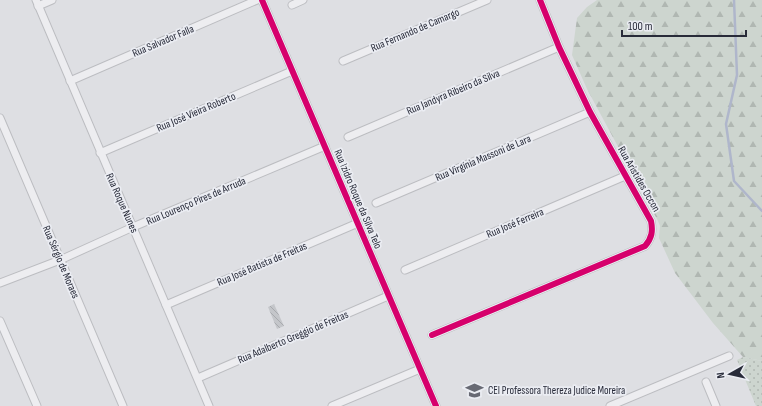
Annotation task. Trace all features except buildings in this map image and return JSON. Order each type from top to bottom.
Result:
[{"type":"street","points":[[37,3],[52,0]]},
{"type":"street","name":"Rua Salvador Falla","points":[[70,81],[257,0]]},
{"type":"street","name":"Rua Izidro Roque da Silva Telo","points":[[262,0],[436,406]]},
{"type":"street","points":[[292,4],[302,0]]},
{"type":"street","name":"Rua Fernando de Camargo","points":[[344,61],[487,0]]},
{"type":"street","name":"Rua Aristides Occon","points":[[432,335],[645,246],[650,241],[652,235],[653,228],[651,221],[590,112],[559,47],[540,0]]},
{"type":"street","name":"Rua Roque Nunes","points":[[37,3],[209,406]]},
{"type":"street","name":"Rua Jandyra Ribeiro da Silva","points":[[348,137],[559,47]]},
{"type":"street","name":"Rua José Vieira Roberto","points":[[100,153],[292,72]]},
{"type":"street","name":"Rua Virgínia Massoni de Lara","points":[[376,203],[590,112]]},
{"type":"street","name":"Rua Sérgio de Moraes","points":[[0,118],[123,406]]},
{"type":"street","name":"Rua Lourenço Pires de Arruda","points":[[0,283],[60,260],[133,227],[325,146]]},
{"type":"street","name":"Rua José Ferreira","points":[[405,270],[625,176]]},
{"type":"street","name":"Rua José Batista de Freitas","points":[[166,305],[358,223]]},
{"type":"street","name":"Rua Adalberto Greggio de Freitas","points":[[198,378],[388,296]]},
{"type":"street","points":[[0,321],[37,406]]},
{"type":"street","points":[[610,406],[729,356]]},
{"type":"street","points":[[332,406],[420,370]]},
{"type":"street","points":[[706,382],[716,406]]},
{"type":"green space","points":[[597,0],[762,0],[762,361],[743,357],[713,323],[675,273],[659,238],[660,226],[658,221],[587,89],[572,55],[577,18],[587,7]]},
{"type":"green space","points":[[743,357],[762,361],[762,406],[756,406],[737,360]]},
{"type":"waterway","points":[[734,0],[737,75],[726,124],[734,181],[762,211]]},
{"type":"cycle path","points":[[262,0],[436,406]]},
{"type":"cycle path","points":[[432,335],[645,246],[651,237],[651,221],[590,112],[559,47],[540,0]]},
{"type":"place","name":"CEI Professora Thereza Judice Moreira","points":[[475,390]]}]
